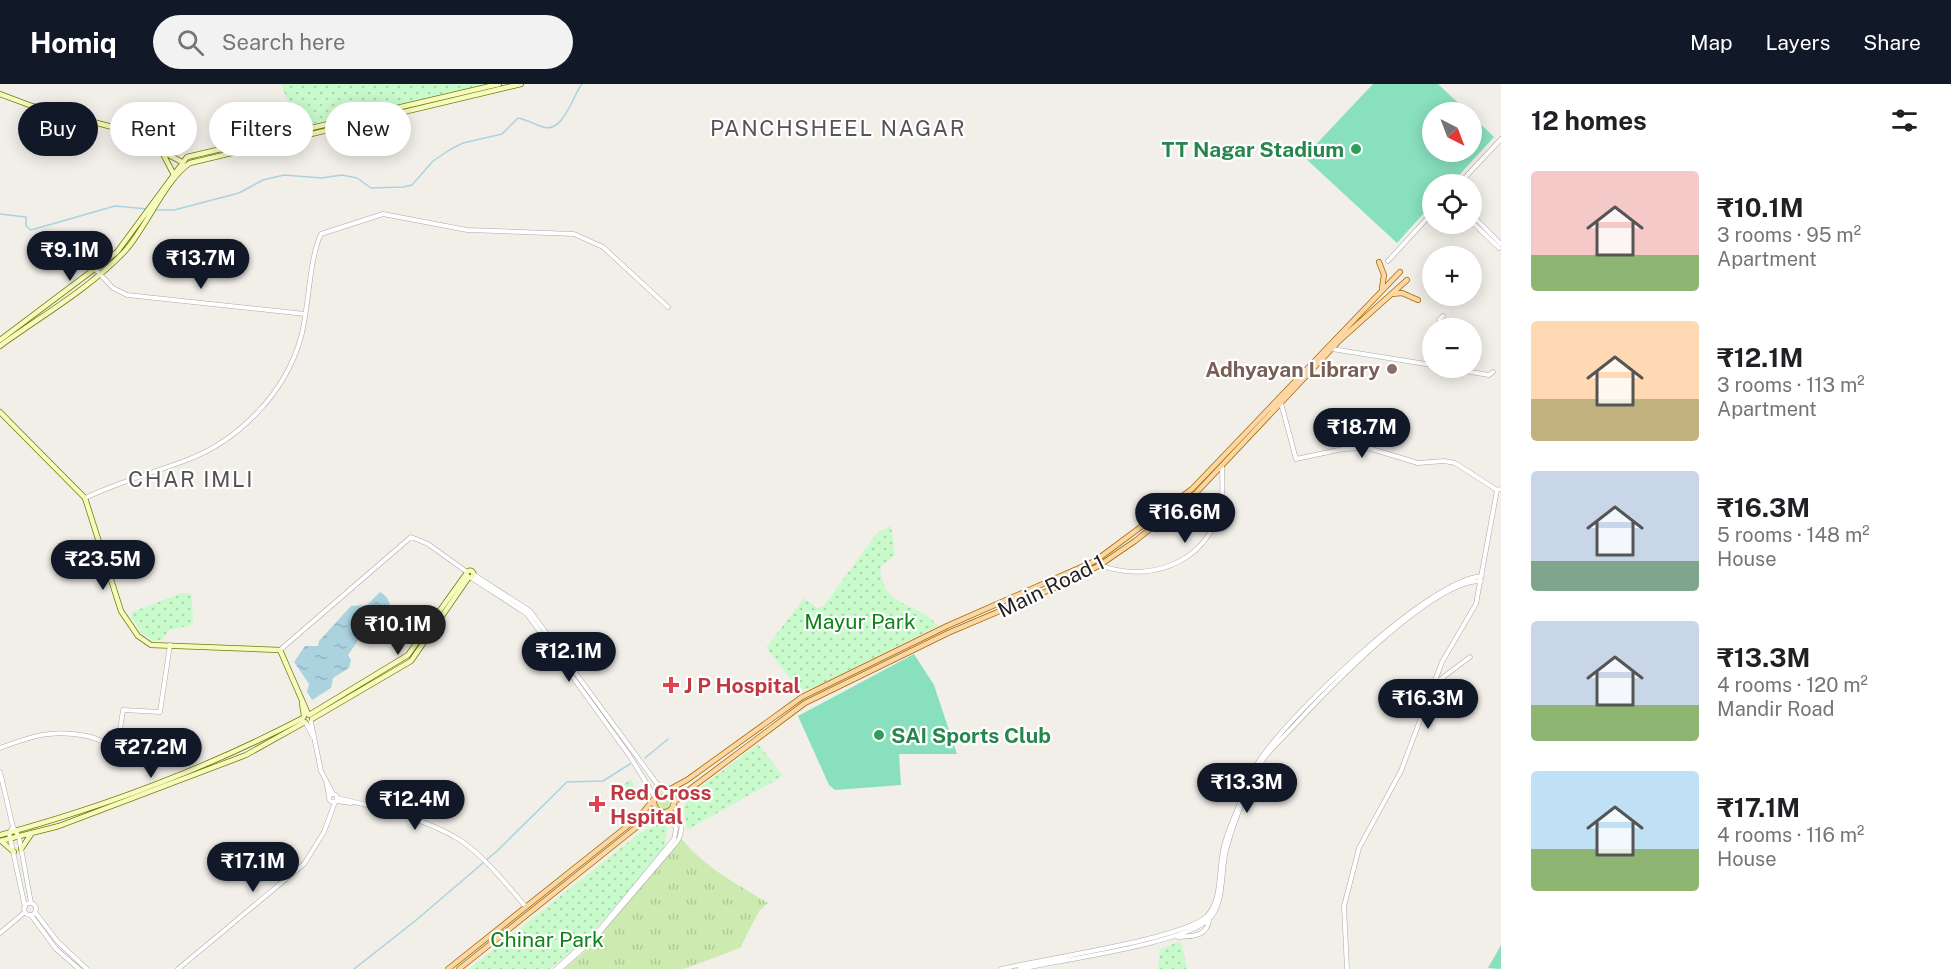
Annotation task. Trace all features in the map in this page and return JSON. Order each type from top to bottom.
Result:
[{"type":"main road","points":[[462,95],[499,84]]},
{"type":"main road","points":[[155,205],[173,173],[184,163],[462,95],[517,84]]},
{"type":"main road","points":[[0,94],[32,106],[110,126]]},
{"type":"main road","points":[[164,156],[173,173]]},
{"type":"main road","points":[[172,156],[184,163]]},
{"type":"main road","points":[[0,346],[98,272],[143,222],[184,163]]},
{"type":"main road","points":[[1379,262],[1384,279],[1381,291]]},
{"type":"main road","points":[[0,340],[98,272]]},
{"type":"main road","name":"Main Road 1","points":[[674,804],[805,703],[960,628],[1066,583],[1100,565],[1173,512],[1221,466],[1400,272]]},
{"type":"main road","name":"Main Road 1","points":[[664,792],[687,780],[802,697],[960,620],[1095,561],[1192,489],[1387,295],[1407,280]]},
{"type":"main road","points":[[1387,295],[1402,293],[1418,300]]},
{"type":"main road","points":[[0,412],[85,498],[121,611],[128,624],[147,643],[280,650],[307,719]]},
{"type":"main road","points":[[0,839],[10,836],[19,837],[83,814],[243,749],[307,719],[408,655],[469,575]]},
{"type":"main road","points":[[960,620],[960,628]]},
{"type":"main road","points":[[448,969],[640,816],[655,798],[664,792],[673,796],[674,804],[643,822],[459,969]]},
{"type":"main road","points":[[655,798],[656,808],[663,812]]},
{"type":"main road","points":[[10,836],[15,829],[45,827]]},
{"type":"main road","points":[[21,849],[32,833]]},
{"type":"main road","points":[[0,839],[14,852]]},
{"type":"street","points":[[1468,174],[1501,139]]},
{"type":"street","points":[[85,498],[111,485],[187,460],[213,448],[243,427],[266,402],[289,368],[301,337],[321,234],[383,214],[467,230],[574,234],[603,247],[668,307]]},
{"type":"street","points":[[1388,261],[1422,224]]},
{"type":"street","points":[[1482,226],[1500,246]]},
{"type":"street","points":[[1482,231],[1500,246]]},
{"type":"street","points":[[98,272],[113,288],[127,295],[213,302],[305,314]]},
{"type":"street","points":[[1332,349],[1422,363]]},
{"type":"street","points":[[1482,374],[1489,375],[1493,372]]},
{"type":"street","points":[[1279,401],[1296,459],[1343,449],[1368,448],[1418,463],[1444,461],[1455,463],[1499,490],[1476,604],[1442,662],[1401,771],[1359,848],[1344,906],[1343,939],[1347,969]]},
{"type":"street","points":[[1100,565],[1126,572],[1162,570],[1171,568],[1193,552],[1207,536],[1219,511],[1222,495],[1221,466]]},
{"type":"street","points":[[280,650],[411,537],[428,544],[526,614],[629,755],[655,798]]},
{"type":"street","points":[[469,575],[530,611],[664,792]]},
{"type":"street","points":[[1001,969],[1162,935],[1190,926],[1204,918],[1215,903],[1224,844],[1260,759],[1317,696],[1396,623],[1468,577],[1482,578]]},
{"type":"street","points":[[1020,969],[1174,937],[1209,919],[1217,905],[1227,844],[1261,763],[1348,670],[1392,631],[1420,609],[1464,584],[1482,578]]},
{"type":"street","points":[[0,748],[41,733],[88,736],[99,742],[118,744],[123,710],[160,712],[171,645]]},
{"type":"street","points":[[1434,684],[1470,657]]},
{"type":"street","points":[[178,969],[304,864],[324,832],[333,799],[307,719]]},
{"type":"street","points":[[0,772],[19,837],[31,903],[36,906],[33,914]]},
{"type":"street","points":[[333,799],[420,821],[460,840],[487,864],[526,907]]},
{"type":"street","points":[[560,969],[593,940],[677,842],[681,833],[681,823],[674,804]]},
{"type":"street","points":[[556,969],[600,929],[671,844],[676,829],[663,812]]},
{"type":"street","points":[[10,836],[25,910]]},
{"type":"street","points":[[0,933],[31,903]]},
{"type":"street","points":[[25,910],[33,914],[87,969]]},
{"type":"street","points":[[33,914],[56,949],[79,969]]},
{"type":"green space","points":[[281,84],[488,84],[408,102],[325,102],[325,121],[313,124],[313,102],[288,102]]},
{"type":"green space","points":[[1373,84],[1438,84],[1457,102],[1422,102],[1422,162],[1471,162],[1460,174],[1422,174],[1422,215],[1397,243],[1304,157]]},
{"type":"green space","points":[[1482,126],[1494,137],[1482,150]]},
{"type":"green space","name":"Mayur Park","points":[[891,526],[895,555],[880,567],[883,581],[895,598],[921,612],[938,626],[814,688],[802,690],[798,688],[766,648],[804,598],[817,608],[824,606],[877,533]]},
{"type":"green space","points":[[182,593],[189,593],[192,596],[193,625],[169,630],[162,640],[153,641],[141,632],[131,617],[132,612]]},
{"type":"green space","name":"SAI Sports Club","points":[[914,654],[934,685],[957,754],[899,754],[901,785],[835,790],[829,785],[798,716]]},
{"type":"green space","points":[[758,744],[783,776],[687,830],[684,807],[689,796]]},
{"type":"green space","points":[[631,779],[639,795],[629,804],[616,790]]},
{"type":"green space","points":[[664,794],[672,802],[664,810],[656,802]]},
{"type":"green space","name":"Chinar Park","points":[[661,823],[668,825],[664,848],[606,918],[550,969],[469,969],[641,832]]},
{"type":"green space","points":[[681,838],[710,866],[768,903],[759,911],[740,948],[684,969],[564,969],[593,945]]},
{"type":"green space","points":[[1181,941],[1187,969],[1158,969],[1160,949]]},
{"type":"green space","points":[[1501,945],[1501,969],[1488,968]]},
{"type":"water","points":[[380,592],[387,598],[391,608],[389,627],[359,639],[348,655],[351,660],[349,668],[333,678],[331,688],[312,700],[307,692],[309,684],[294,662],[305,646],[318,646],[319,641],[351,606],[367,605]]},
{"type":"waterway","points":[[156,210],[174,210],[239,193],[263,180],[284,175],[322,178],[342,175],[357,178],[371,188],[412,185],[433,161],[451,149],[463,143],[502,134],[518,118],[548,128],[555,126],[566,114],[582,84]]},
{"type":"waterway","points":[[0,214],[26,217],[26,226],[31,230],[115,206],[148,209]]},
{"type":"waterway","points":[[645,758],[668,739]]},
{"type":"waterway","points":[[354,969],[415,921],[497,851],[567,782],[603,781],[630,764]]},
{"type":"place","name":"TT Nagar Stadium","points":[[1356,149]]},
{"type":"place","name":"Adhyayan Library","points":[[1392,369]]},
{"type":"place","name":"J P Hospital","points":[[671,685]]},
{"type":"place","name":"SAI Sports Club","points":[[879,735]]},
{"type":"place","name":"Red Cross Hspital","points":[[597,804]]},
{"type":"district","name":"PANCHSHEEL NAGAR","points":[[838,128]]},
{"type":"district","name":"CHAR IMLI","points":[[191,479]]}]
